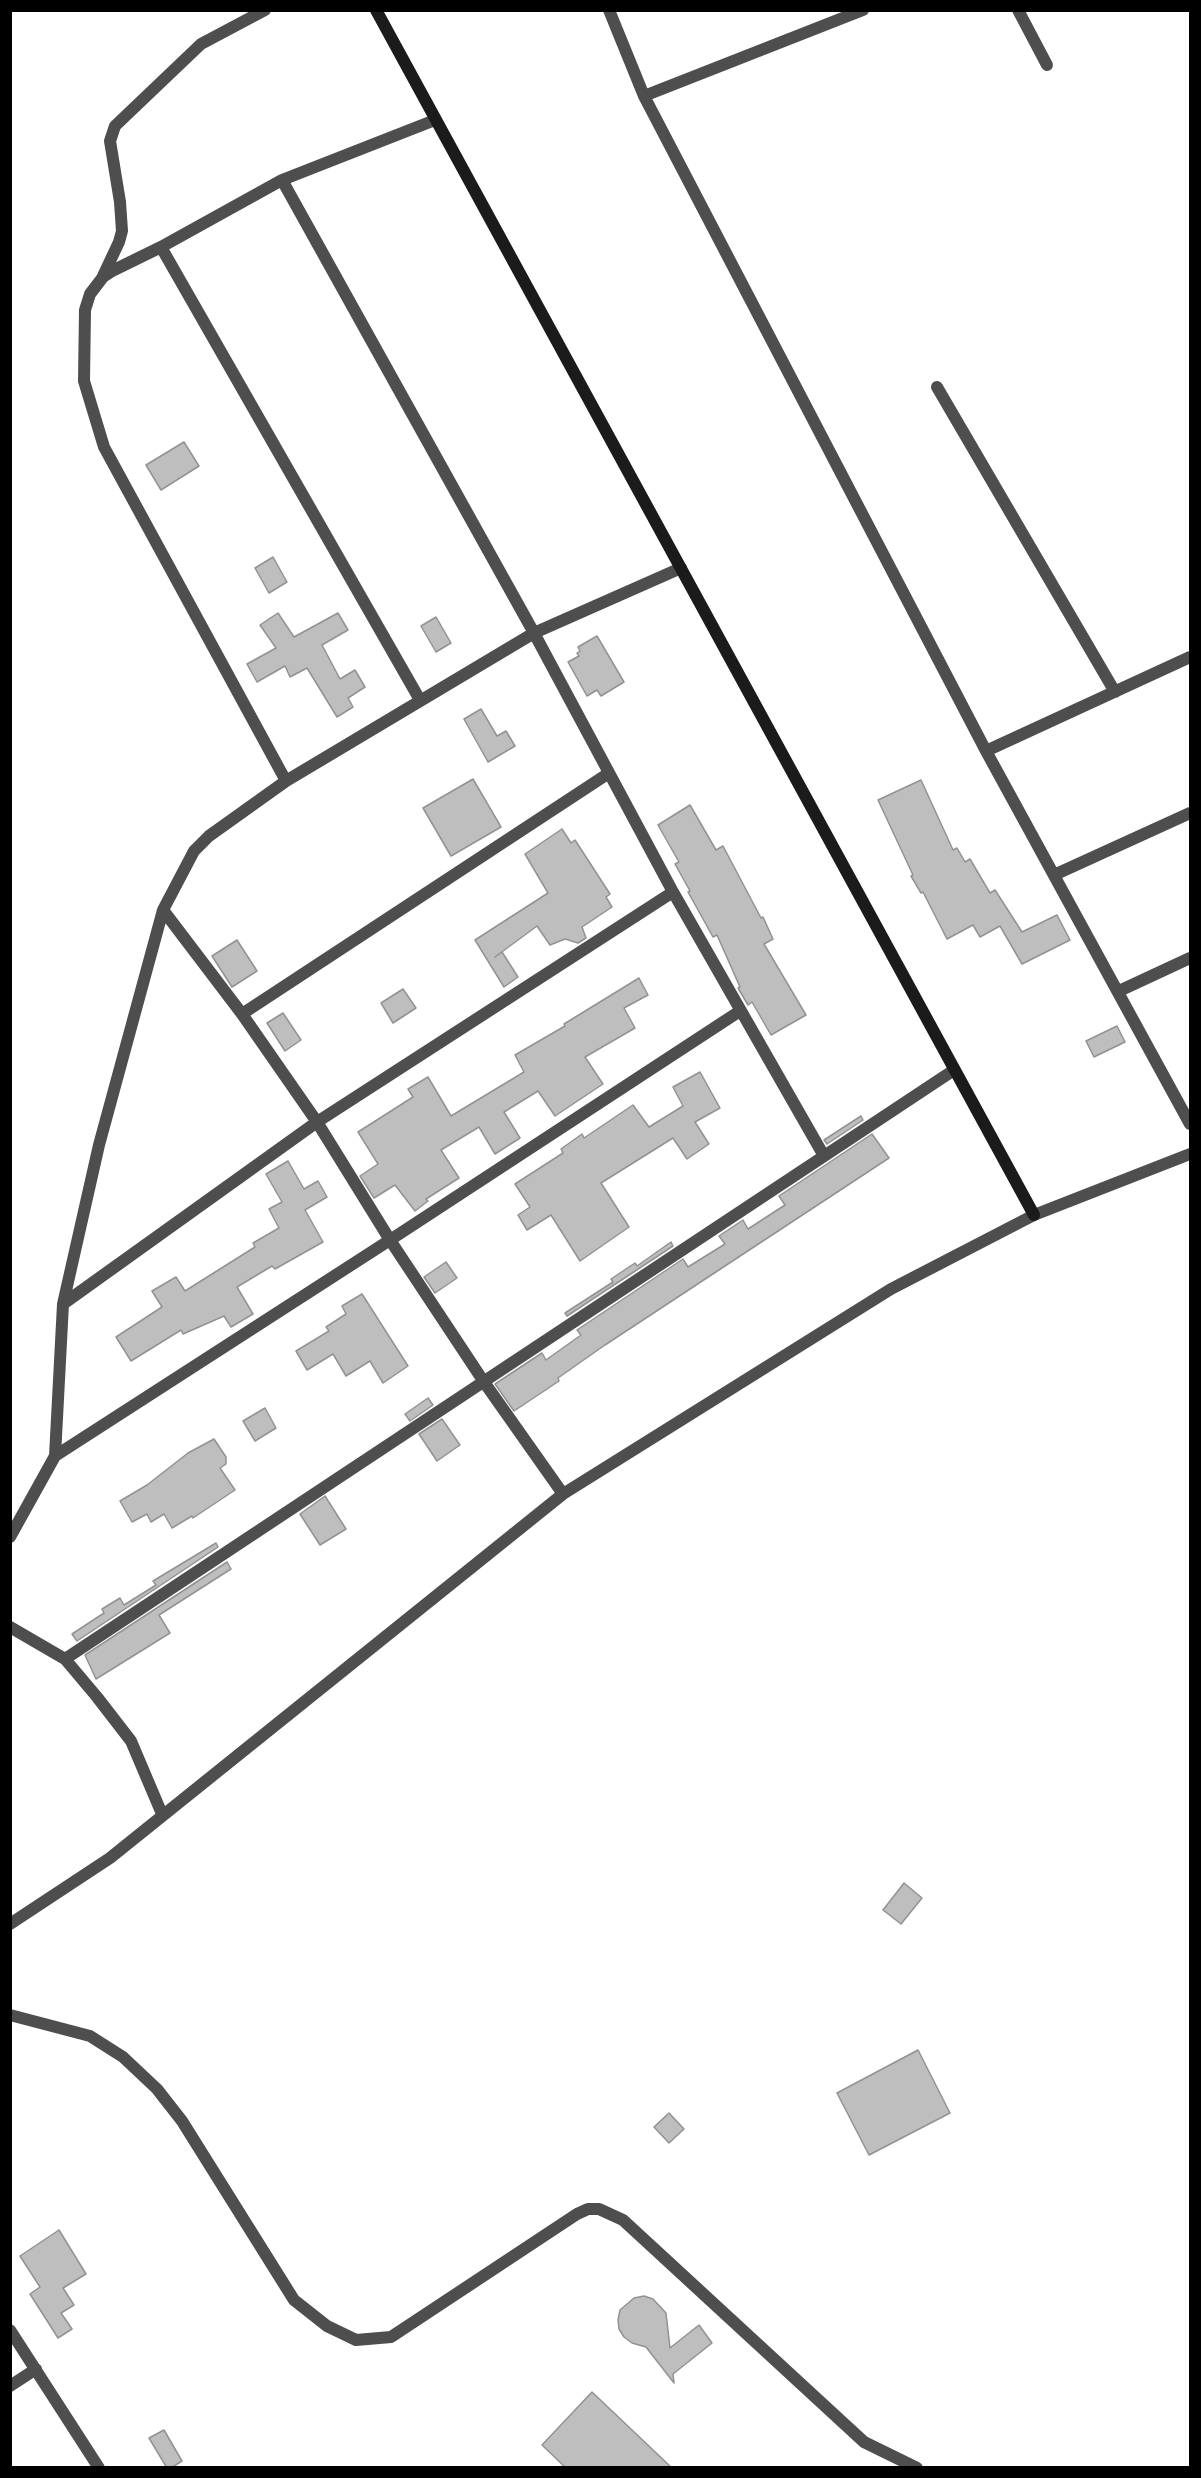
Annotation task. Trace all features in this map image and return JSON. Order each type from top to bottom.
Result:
[{"type":"street","points":[[265,10],[201,44],[115,126],[110,141],[120,202],[122,231],[120,242],[103,277],[90,294],[85,310],[84,381],[104,447],[286,781]]},
{"type":"street","points":[[376,10],[1034,1215]]},
{"type":"street","points":[[609,10],[644,96],[986,751],[1191,1124]]},
{"type":"street","points":[[644,96],[863,10]]},
{"type":"street","points":[[1018,10],[1047,65]]},
{"type":"street","points":[[103,277],[282,180],[435,120]]},
{"type":"street","points":[[282,180],[534,633],[673,892],[824,1156]]},
{"type":"street","points":[[160,247],[420,700]]},
{"type":"street","points":[[937,387],[1115,692]]},
{"type":"street","points":[[10,1537],[55,1456],[63,1304],[99,1145],[163,909],[194,851],[209,836],[286,781],[534,633],[681,568]]},
{"type":"street","points":[[986,751],[1191,657]]},
{"type":"street","points":[[242,1014],[609,773]]},
{"type":"street","points":[[1054,875],[1191,813]]},
{"type":"street","points":[[63,1304],[317,1122],[673,892]]},
{"type":"street","points":[[163,909],[242,1014],[317,1122],[390,1240],[484,1382],[563,1494]]},
{"type":"street","points":[[1119,991],[1191,958]]},
{"type":"street","points":[[55,1456],[740,1011]]},
{"type":"street","points":[[65,1659],[954,1070]]},
{"type":"street","points":[[10,1924],[110,1858],[563,1494],[853,1311],[1034,1215],[1191,1154]]},
{"type":"street","points":[[10,1627],[65,1659],[131,1741],[162,1814]]},
{"type":"street","points":[[10,2015],[90,2036],[123,2057],[157,2089],[182,2121],[294,2300],[327,2326],[356,2340],[391,2337],[577,2214],[599,2209],[622,2220],[864,2442],[917,2468]]},
{"type":"street","points":[[10,2330],[99,2468]]},
{"type":"street","points":[[10,2386],[36,2369]]},
{"type":"building","points":[[184,442],[199,466],[161,490],[146,465]]},
{"type":"building","points":[[273,557],[287,582],[269,593],[255,568]]},
{"type":"building","points":[[278,613],[294,637],[338,613],[348,630],[322,645],[340,679],[355,670],[365,687],[348,698],[353,707],[337,717],[307,668],[290,677],[285,666],[257,682],[247,664],[276,648],[260,625]]},
{"type":"building","points":[[436,617],[451,643],[436,652],[421,626]]},
{"type":"building","points":[[597,636],[624,682],[601,696],[597,690],[587,696],[568,662],[579,656],[578,647]]},
{"type":"building","points":[[481,709],[497,736],[506,731],[515,746],[488,762],[464,719]]},
{"type":"building","points":[[473,779],[501,827],[451,856],[423,808]]},
{"type":"building","points":[[921,780],[953,850],[957,848],[965,862],[970,859],[990,893],[995,890],[1022,932],[1057,915],[1070,940],[1022,964],[1000,926],[980,937],[973,925],[947,939],[923,892],[921,893],[911,876],[913,875],[878,800]]},
{"type":"building","points":[[690,805],[716,850],[723,846],[761,918],[763,917],[773,939],[764,944],[806,1015],[771,1035],[752,1002],[748,1005],[738,988],[740,987],[717,935],[713,937],[688,892],[690,891],[675,864],[679,862],[658,825]]},
{"type":"building","points":[[562,829],[571,843],[575,840],[610,894],[606,897],[612,907],[582,927],[586,938],[578,943],[565,939],[550,945],[537,926],[495,957],[502,952],[518,977],[504,987],[475,940],[548,893],[525,854]]},
{"type":"building","points":[[237,940],[257,971],[232,987],[212,956]]},
{"type":"building","points":[[639,978],[648,995],[624,1008],[635,1028],[585,1057],[603,1084],[555,1116],[538,1091],[504,1112],[520,1138],[495,1154],[479,1127],[441,1150],[459,1178],[426,1199],[428,1201],[415,1211],[395,1185],[374,1198],[360,1176],[378,1164],[358,1132],[413,1097],[408,1089],[428,1077],[451,1116],[524,1072],[515,1055]]},
{"type":"building","points":[[403,989],[416,1008],[393,1023],[381,1003]]},
{"type":"building","points":[[283,1013],[301,1040],[285,1051],[267,1023]]},
{"type":"building","points":[[1117,1026],[1125,1042],[1094,1057],[1086,1041]]},
{"type":"building","points":[[700,1072],[720,1108],[695,1122],[709,1144],[687,1159],[673,1138],[601,1183],[629,1227],[580,1261],[551,1215],[527,1230],[518,1215],[530,1207],[515,1184],[563,1153],[561,1149],[582,1134],[584,1138],[633,1105],[649,1127],[683,1106],[673,1087]]},
{"type":"building","points":[[861,1116],[863,1120],[827,1144],[824,1140]]},
{"type":"building","points":[[872,1134],[889,1158],[605,1345],[558,1378],[559,1381],[514,1411],[495,1384],[542,1353],[546,1360],[581,1335],[577,1330],[683,1259],[688,1267],[725,1244],[719,1236],[743,1220],[748,1229],[785,1205],[779,1196]]},
{"type":"building","points":[[288,1161],[304,1189],[318,1181],[327,1197],[305,1210],[323,1242],[275,1269],[272,1266],[237,1287],[253,1314],[231,1327],[224,1316],[183,1334],[181,1330],[131,1361],[116,1337],[162,1307],[152,1291],[176,1277],[185,1291],[255,1247],[253,1243],[279,1228],[269,1209],[282,1202],[266,1174]]},
{"type":"building","points":[[671,1242],[673,1246],[567,1316],[565,1313],[613,1282],[611,1279],[635,1263],[637,1266]]},
{"type":"building","points":[[446,1262],[457,1278],[435,1293],[424,1277]]},
{"type":"building","points":[[362,1294],[408,1366],[383,1383],[370,1361],[346,1376],[333,1354],[307,1370],[296,1351],[329,1331],[326,1327],[346,1314],[342,1306]]},
{"type":"building","points":[[428,1398],[433,1405],[410,1421],[405,1414]]},
{"type":"building","points":[[265,1408],[276,1428],[255,1441],[243,1421]]},
{"type":"building","points":[[442,1419],[460,1445],[437,1461],[419,1434]]},
{"type":"building","points":[[214,1439],[226,1457],[226,1464],[220,1468],[235,1490],[193,1518],[192,1516],[172,1528],[164,1514],[151,1522],[147,1514],[132,1522],[120,1501],[147,1485],[188,1453]]},
{"type":"building","points":[[325,1496],[346,1529],[320,1545],[300,1514]]},
{"type":"building","points":[[216,1543],[218,1547],[77,1641],[72,1634],[104,1613],[102,1609],[120,1598],[124,1605],[156,1585],[153,1581]]},
{"type":"building","points":[[227,1562],[231,1569],[159,1615],[170,1633],[96,1679],[85,1655]]},
{"type":"building","points":[[904,1883],[922,1898],[901,1924],[883,1910]]},
{"type":"building","points":[[918,2050],[950,2113],[869,2155],[837,2093]]},
{"type":"building","points":[[669,2113],[684,2129],[669,2143],[654,2127]]},
{"type":"building","points":[[59,2230],[86,2274],[63,2288],[74,2305],[61,2313],[72,2329],[58,2338],[30,2294],[40,2287],[20,2256]]},
{"type":"building","points":[[644,2296],[653,2299],[666,2313],[670,2348],[699,2325],[712,2343],[673,2374],[674,2383],[646,2347],[632,2343],[619,2329],[620,2310],[634,2298]]},
{"type":"building","points":[[592,2392],[672,2468],[566,2468],[542,2445]]},
{"type":"building","points":[[164,2430],[182,2461],[171,2468],[167,2468],[149,2438]]}]
